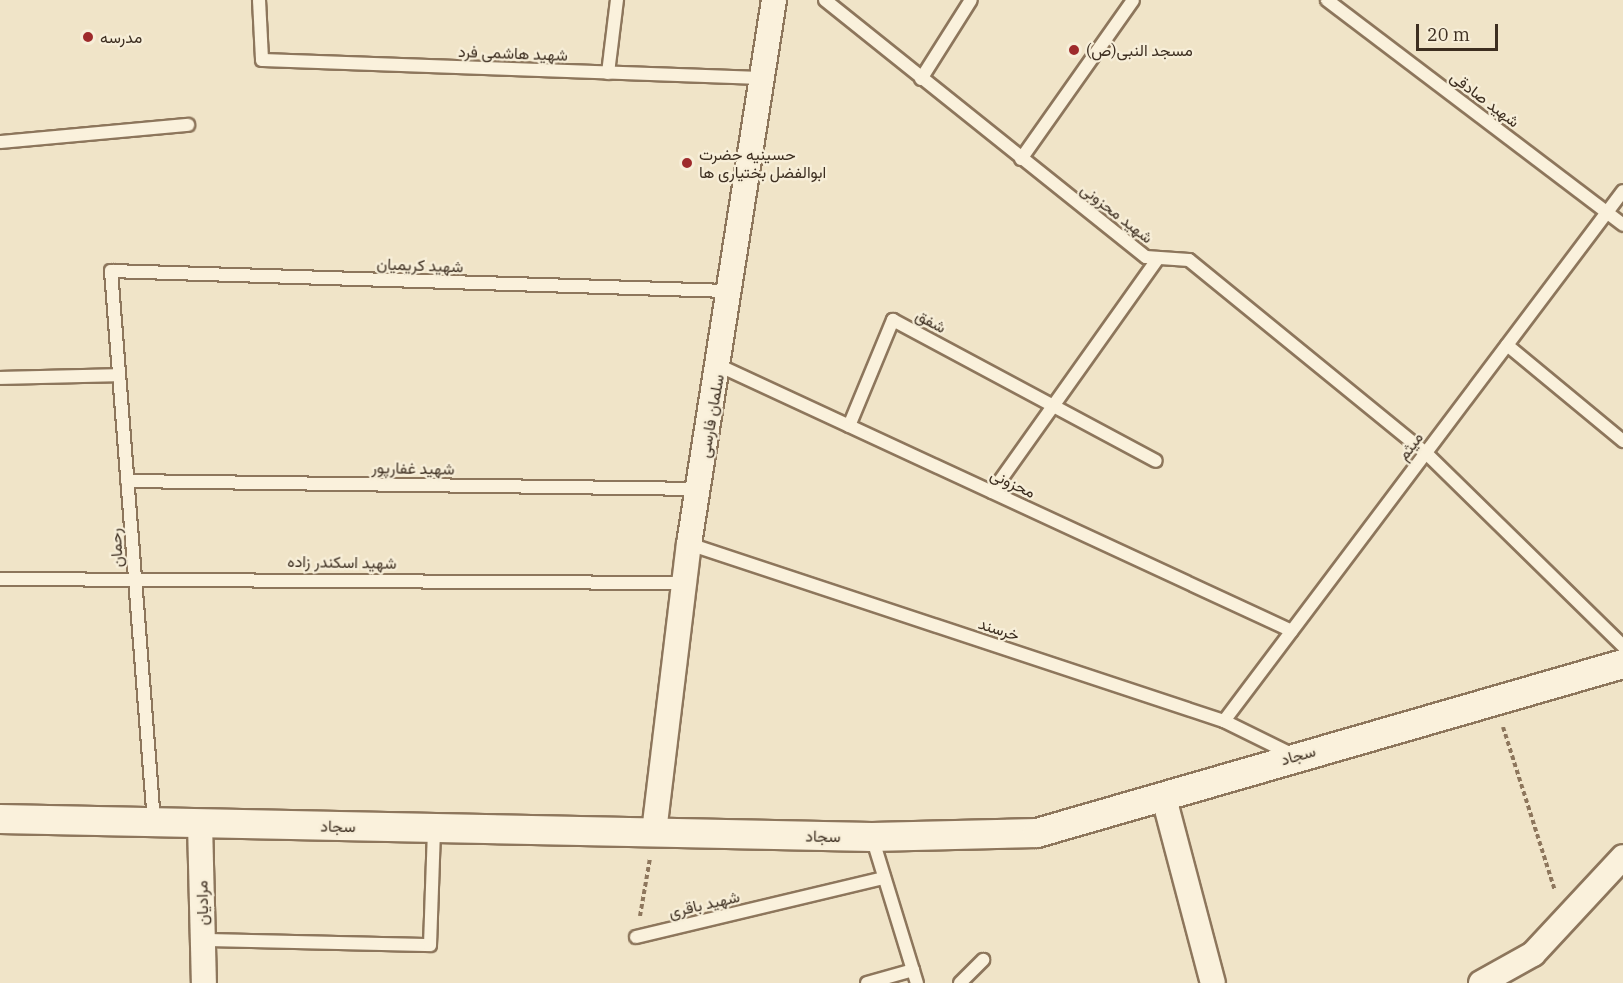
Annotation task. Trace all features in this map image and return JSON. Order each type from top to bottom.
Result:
[{"type":"street","name":"سلمان فارسی","points":[[654,832],[689,544],[720,366],[728,291],[774,0]]},
{"type":"street","name":"سجاد","points":[[0,819],[872,837],[1037,833],[1164,798],[1294,756],[1619,665]]},
{"type":"street","points":[[1164,798],[1213,983]]},
{"type":"street","name":"مرادیان","points":[[200,823],[204,983]]},
{"type":"street","points":[[1481,983],[1533,954],[1623,857]]},
{"type":"lane","name":"شهید هاشمی فرد","points":[[258,0],[262,60],[762,78]]},
{"type":"lane","points":[[608,73],[617,0]]},
{"type":"lane","name":"شهید محزونی","points":[[825,0],[1146,257],[1189,260],[1426,453],[1619,665]]},
{"type":"lane","points":[[921,79],[970,0]]},
{"type":"lane","points":[[1021,159],[1133,0]]},
{"type":"lane","name":"شهید صادقی","points":[[1327,0],[1623,225]]},
{"type":"lane","points":[[0,142],[188,125]]},
{"type":"lane","name":"میثم","points":[[1224,721],[1623,191]]},
{"type":"lane","points":[[992,492],[1158,258]]},
{"type":"lane","name":"شهید کریمیان","points":[[111,271],[728,291]]},
{"type":"lane","name":"رحمان","points":[[111,271],[154,822]]},
{"type":"lane","name":"شفق","points":[[849,426],[893,320],[1053,406]]},
{"type":"lane","points":[[1507,345],[1623,441]]},
{"type":"lane","name":"محزونی","points":[[720,366],[1292,631]]},
{"type":"lane","points":[[0,378],[119,375]]},
{"type":"lane","points":[[1053,406],[1156,461]]},
{"type":"lane","name":"شهید غفارپور","points":[[127,480],[698,489]]},
{"type":"lane","name":"خرسند","points":[[689,544],[1224,721],[1294,756]]},
{"type":"lane","name":"شهید اسکندر زاده","points":[[0,579],[135,576],[684,583]]},
{"type":"lane","points":[[203,940],[430,945],[434,828]]},
{"type":"lane","points":[[867,983],[915,977],[872,837]]},
{"type":"lane","name":"شهید باقری","points":[[636,937],[884,878]]},
{"type":"lane","points":[[960,983],[983,960]]},
{"type":"path","points":[[1493,701],[1564,921]]},
{"type":"path","name":"شهید باقری","points":[[636,937],[654,832]]},
{"type":"place","name":"مدرسه","points":[[88,37]]},
{"type":"place","name":"مسجد النبی(ص)","points":[[1074,50]]},
{"type":"place","name":"حسینیه حضرت ابوالفضل بختیاری ها","points":[[687,163]]}]
